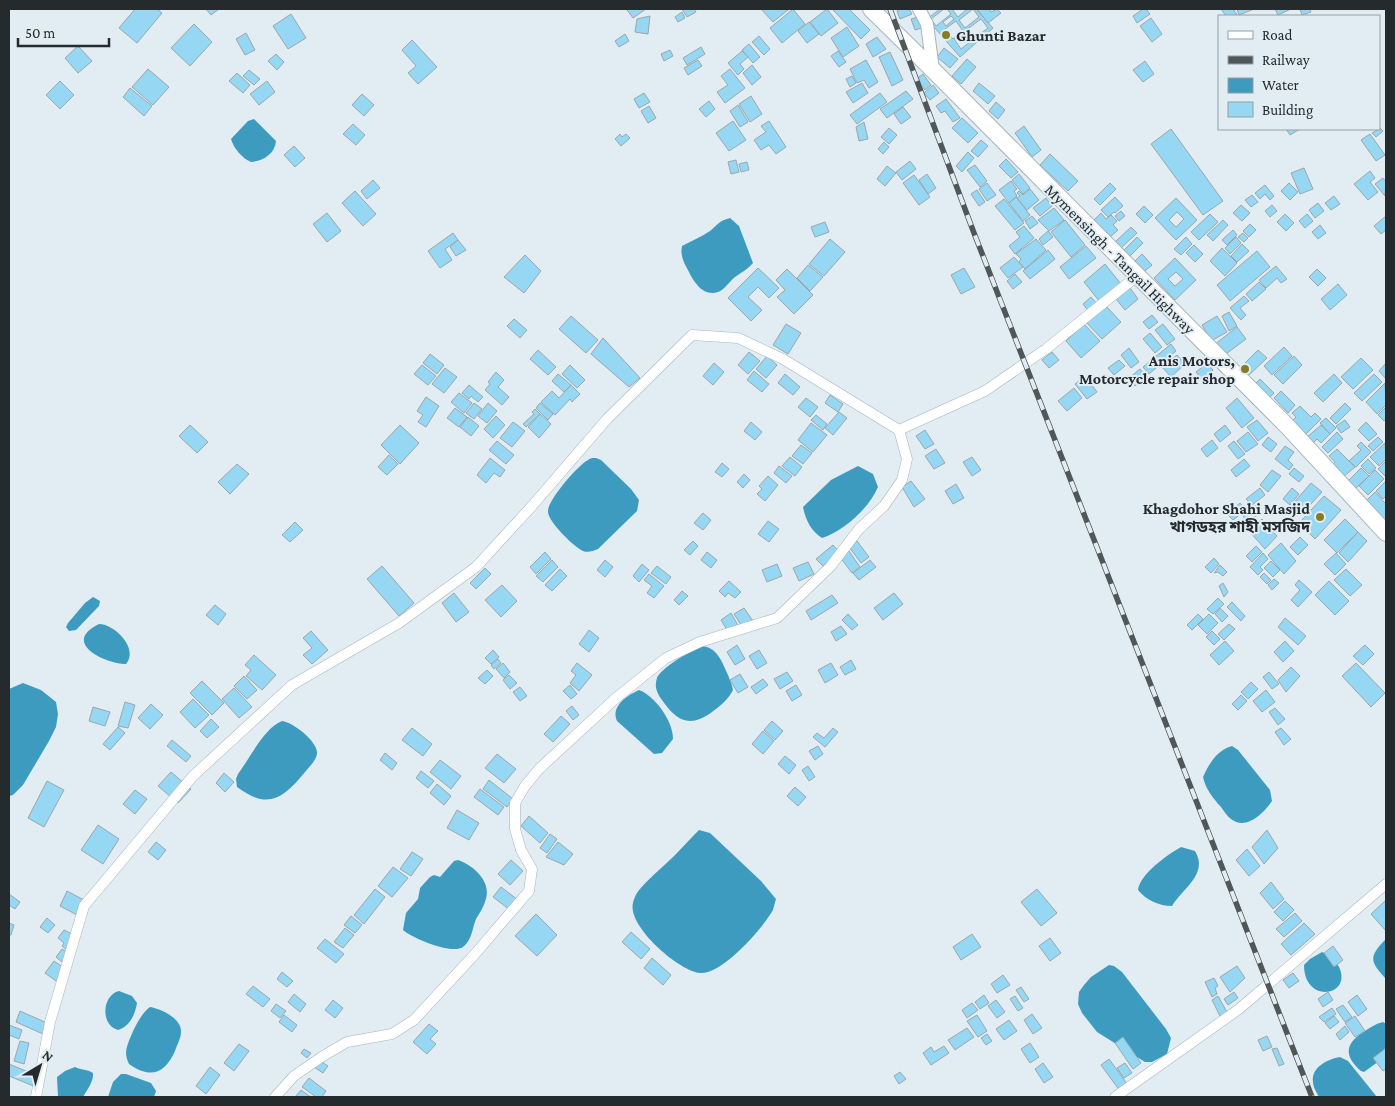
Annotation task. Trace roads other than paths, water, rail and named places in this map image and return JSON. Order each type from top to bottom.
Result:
[{"type":"highway","name":"Mymensingh - Tangail Highway","points":[[871,9],[934,70],[1288,427],[1386,533]]},
{"type":"street","points":[[919,9],[927,24],[934,70]]},
{"type":"street","points":[[899,430],[985,391],[1046,349],[1137,276]]},
{"type":"street","points":[[36,1097],[50,1022],[84,906],[193,776],[292,685],[399,623],[476,567],[532,506],[607,419],[692,335],[738,338],[782,359],[899,430],[907,459],[902,480],[884,506],[859,529],[830,567],[777,618],[700,642],[666,658],[616,698],[539,769],[525,786],[514,803],[515,829],[521,850],[532,869],[529,891],[451,981],[414,1020],[392,1034],[347,1042],[294,1076],[275,1097]]},
{"type":"street","points":[[1115,1097],[1239,1009],[1386,884]]},
{"type":"water","points":[[254,119],[276,141],[273,150],[268,156],[251,162],[239,153],[231,139],[248,121]]},
{"type":"water","points":[[730,218],[739,226],[753,263],[720,291],[713,293],[704,291],[691,276],[683,259],[682,246]]},
{"type":"water","points":[[591,458],[601,460],[631,489],[639,500],[637,511],[598,549],[587,552],[579,549],[562,533],[552,521],[548,511],[558,491],[571,475],[583,463]]},
{"type":"water","points":[[858,466],[873,474],[878,487],[874,495],[855,518],[839,530],[822,538],[809,525],[803,507],[831,480]]},
{"type":"water","points":[[93,597],[100,601],[99,606],[76,630],[69,631],[66,627],[68,623],[85,603]]},
{"type":"water","points":[[99,624],[112,628],[123,638],[130,651],[126,664],[117,663],[98,656],[85,645],[84,638],[88,631]]},
{"type":"water","points":[[700,646],[711,649],[718,656],[732,684],[733,690],[724,702],[704,717],[690,721],[684,720],[672,713],[667,707],[656,690],[656,681],[669,665]]},
{"type":"water","points":[[23,683],[41,690],[56,702],[58,714],[56,727],[23,785],[13,795],[9,796],[9,689]]},
{"type":"water","points":[[639,690],[657,703],[670,725],[673,739],[662,753],[654,754],[617,721],[615,716],[621,702]]},
{"type":"water","points":[[282,721],[292,725],[309,738],[314,744],[317,756],[297,781],[282,795],[266,799],[258,798],[237,787],[236,779],[263,737]]},
{"type":"water","points":[[1232,746],[1238,750],[1270,790],[1272,801],[1254,819],[1243,823],[1231,819],[1227,815],[1210,794],[1203,777],[1218,754]]},
{"type":"water","points":[[699,830],[710,833],[761,881],[776,899],[773,910],[768,918],[741,949],[719,967],[709,972],[700,973],[680,964],[656,946],[646,935],[633,913],[633,903],[637,893]]},
{"type":"water","points":[[1181,847],[1195,851],[1199,867],[1193,881],[1172,906],[1153,902],[1141,894],[1138,890],[1140,884],[1149,871]]},
{"type":"water","points":[[458,860],[471,866],[481,876],[487,888],[487,895],[468,941],[463,947],[450,949],[423,941],[403,930],[406,913],[418,899],[420,888],[430,877],[434,875],[440,877],[454,861]]},
{"type":"water","points":[[1386,939],[1386,979],[1376,968],[1373,959],[1376,950]]},
{"type":"water","points":[[1322,952],[1336,962],[1342,977],[1339,985],[1334,990],[1327,992],[1319,991],[1311,986],[1306,978],[1304,965]]},
{"type":"water","points":[[1109,965],[1122,972],[1166,1029],[1171,1038],[1167,1054],[1152,1062],[1145,1062],[1097,1032],[1082,1013],[1078,1004],[1079,992],[1091,977]]},
{"type":"water","points":[[119,991],[132,996],[137,1003],[131,1019],[126,1026],[118,1030],[108,1022],[105,1010],[109,998]]},
{"type":"water","points":[[150,1007],[165,1012],[175,1019],[181,1032],[175,1051],[167,1065],[156,1072],[150,1073],[129,1064],[126,1052],[135,1027]]},
{"type":"water","points":[[1383,1022],[1386,1024],[1386,1056],[1364,1072],[1361,1071],[1350,1056],[1349,1051],[1352,1042],[1372,1026]]},
{"type":"water","points":[[1340,1057],[1348,1061],[1377,1097],[1319,1097],[1313,1084],[1315,1072],[1326,1062]]},
{"type":"water","points":[[75,1067],[93,1073],[83,1097],[58,1097],[57,1077]]},
{"type":"water","points":[[121,1074],[151,1083],[156,1091],[154,1097],[108,1097],[113,1082]]},
{"type":"railway","points":[[890,9],[974,233],[1312,1097]]},
{"type":"place","name":"Ghunti Bazar","points":[[946,35]]},
{"type":"place","name":"Anis Motors, Motorcycle repair shop","points":[[1245,369]]},
{"type":"place","name":"Khagdohor Shahi Masjid খাগডহর শাহী মসজিদ","points":[[1320,517]]}]
